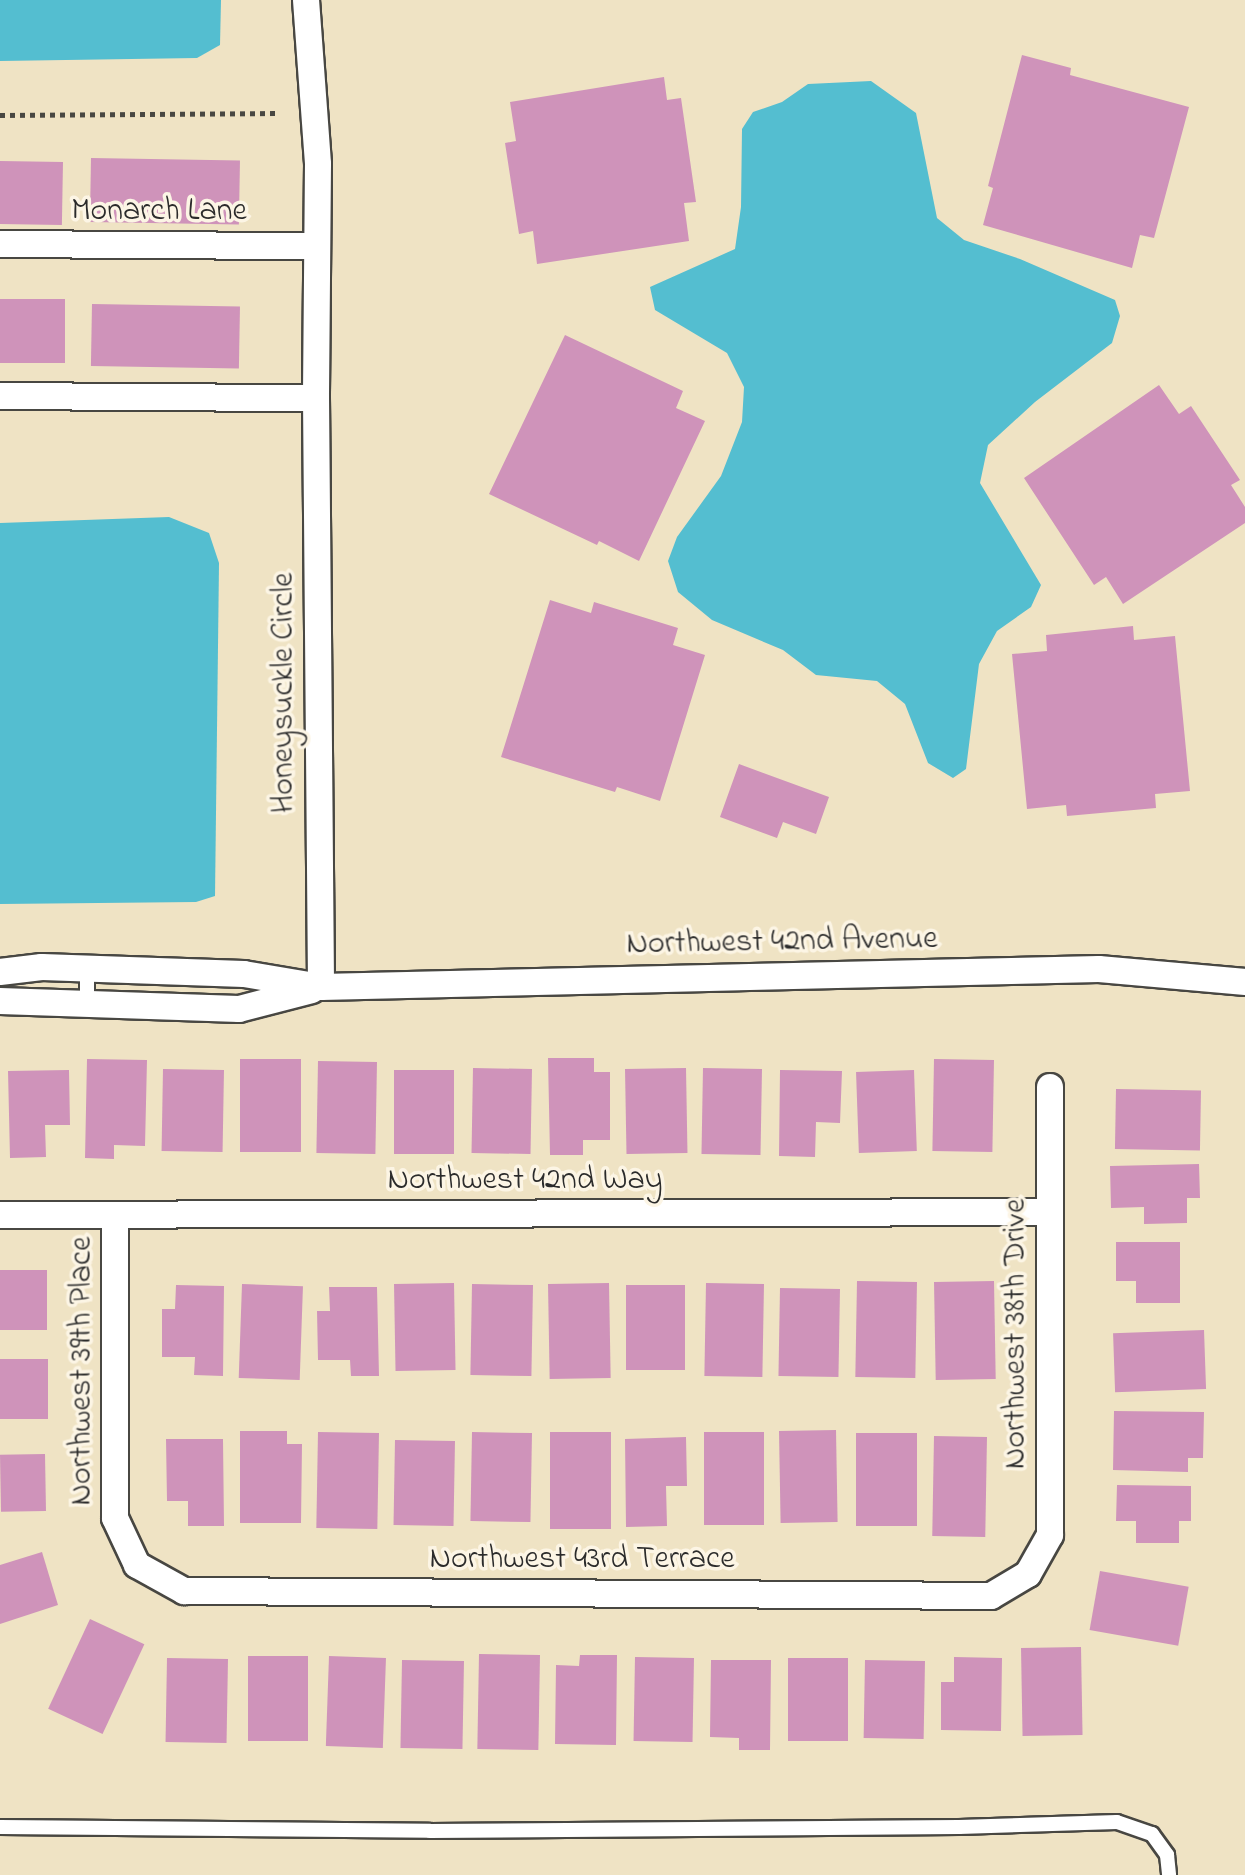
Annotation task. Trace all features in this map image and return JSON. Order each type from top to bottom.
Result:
[{"type":"street","name":"Honeysuckle Circle","points":[[306,0],[318,164],[316,398],[321,987]]},
{"type":"street","name":"Monarch Lane","points":[[0,244],[317,246]]},
{"type":"street","points":[[0,396],[316,398]]},
{"type":"street","name":"Northwest 42nd Avenue","points":[[0,972],[42,967],[244,974],[321,987],[1099,969],[1245,982]]},
{"type":"street","name":"Northwest 42nd Avenue","points":[[0,1001],[239,1009],[321,987]]},
{"type":"street","name":"Northwest 38th Drive","points":[[1028,1574],[1050,1535],[1050,1087]]},
{"type":"street","name":"Northwest 42nd Way","points":[[0,1215],[1050,1212]]},
{"type":"street","name":"Northwest 39th Place","points":[[115,1215],[115,1518],[137,1564]]},
{"type":"street","name":"Northwest 43rd Terrace","points":[[137,1564],[184,1591],[991,1596],[1028,1574]]},
{"type":"lane","points":[[87,969],[87,1006]]},
{"type":"lane","points":[[0,1827],[444,1831],[1117,1822],[1152,1834],[1167,1855],[1169,1875]]},
{"type":"path","points":[[0,115],[275,113]]},
{"type":"water","points":[[0,0],[221,0],[220,45],[197,58],[0,61]]},
{"type":"water","points":[[871,81],[916,113],[937,218],[964,240],[1020,259],[1115,300],[1120,316],[1112,343],[1035,402],[988,445],[980,483],[1041,585],[1031,607],[997,631],[979,664],[966,769],[953,778],[928,763],[905,704],[877,681],[816,675],[783,650],[712,620],[678,592],[668,561],[677,537],[721,476],[742,422],[744,387],[727,353],[655,310],[650,287],[735,249],[741,207],[742,129],[753,112],[782,102],[808,84]]},
{"type":"water","points":[[169,517],[209,533],[219,563],[215,896],[196,902],[0,904],[0,523]]},
{"type":"building","points":[[1022,55],[1071,68],[1070,75],[1189,107],[1154,238],[1140,235],[1132,268],[983,225],[993,188],[988,186]]},
{"type":"building","points":[[664,77],[667,100],[681,98],[696,202],[684,203],[689,241],[537,264],[533,231],[519,234],[505,143],[516,141],[510,102]]},
{"type":"building","points":[[91,158],[240,161],[239,225],[90,222]]},
{"type":"building","points":[[0,161],[63,162],[62,225],[0,224]]},
{"type":"building","points":[[0,299],[65,299],[65,363],[0,363]]},
{"type":"building","points":[[92,304],[240,307],[239,369],[91,366]]},
{"type":"building","points":[[565,335],[683,391],[676,408],[705,421],[639,561],[599,541],[597,545],[489,494]]},
{"type":"building","points":[[1159,385],[1179,414],[1191,406],[1240,480],[1231,485],[1245,507],[1245,523],[1123,604],[1106,577],[1094,585],[1024,478]]},
{"type":"building","points":[[550,600],[591,613],[594,602],[678,628],[673,645],[705,655],[660,801],[617,787],[615,792],[501,757]]},
{"type":"building","points":[[1133,626],[1134,640],[1175,636],[1190,791],[1155,794],[1156,808],[1067,816],[1066,805],[1027,809],[1012,654],[1047,651],[1046,635]]},
{"type":"building","points":[[739,764],[829,797],[816,834],[783,822],[777,838],[720,817]]},
{"type":"building","points":[[548,1058],[594,1058],[594,1072],[610,1072],[610,1140],[583,1140],[583,1155],[550,1155]]},
{"type":"building","points":[[87,1059],[147,1060],[145,1146],[114,1145],[114,1159],[85,1158]]},
{"type":"building","points":[[240,1059],[301,1059],[301,1152],[240,1152]]},
{"type":"building","points":[[934,1059],[994,1060],[992,1152],[932,1151]]},
{"type":"building","points":[[318,1061],[377,1062],[375,1154],[316,1153]]},
{"type":"building","points":[[473,1068],[532,1069],[531,1154],[472,1153]]},
{"type":"building","points":[[686,1068],[687,1153],[626,1154],[625,1069]]},
{"type":"building","points":[[703,1068],[762,1069],[760,1155],[701,1154]]},
{"type":"building","points":[[163,1069],[224,1070],[223,1152],[162,1151]]},
{"type":"building","points":[[69,1070],[70,1125],[45,1125],[46,1157],[10,1158],[8,1071]]},
{"type":"building","points":[[394,1070],[454,1070],[454,1154],[394,1154]]},
{"type":"building","points":[[780,1070],[842,1071],[840,1123],[816,1122],[815,1157],[779,1156]]},
{"type":"building","points":[[914,1070],[917,1151],[859,1153],[856,1072]]},
{"type":"building","points":[[1116,1089],[1201,1090],[1200,1150],[1115,1149]]},
{"type":"building","points":[[1199,1164],[1200,1198],[1187,1198],[1187,1223],[1144,1224],[1144,1207],[1111,1208],[1110,1166]]},
{"type":"building","points":[[1116,1242],[1180,1242],[1180,1303],[1136,1303],[1136,1281],[1116,1281]]},
{"type":"building","points":[[0,1270],[47,1270],[47,1330],[0,1330]]},
{"type":"building","points":[[857,1281],[917,1282],[915,1378],[855,1377]]},
{"type":"building","points":[[994,1281],[996,1379],[936,1380],[934,1282]]},
{"type":"building","points":[[454,1283],[456,1370],[396,1371],[394,1284]]},
{"type":"building","points":[[609,1283],[611,1378],[550,1379],[548,1284]]},
{"type":"building","points":[[706,1283],[764,1284],[762,1377],[704,1376]]},
{"type":"building","points":[[242,1284],[303,1286],[300,1380],[239,1378]]},
{"type":"building","points":[[472,1284],[533,1285],[531,1376],[470,1375]]},
{"type":"building","points":[[176,1285],[224,1286],[223,1376],[194,1375],[195,1357],[162,1357],[162,1309],[175,1309]]},
{"type":"building","points":[[626,1285],[685,1285],[685,1370],[626,1370]]},
{"type":"building","points":[[329,1287],[377,1287],[379,1376],[351,1376],[350,1360],[318,1360],[317,1311],[330,1311]]},
{"type":"building","points":[[780,1288],[840,1289],[838,1377],[778,1376]]},
{"type":"building","points":[[1204,1330],[1206,1389],[1115,1392],[1113,1333]]},
{"type":"building","points":[[0,1359],[48,1359],[48,1419],[0,1419]]},
{"type":"building","points":[[1114,1411],[1204,1412],[1203,1458],[1188,1458],[1188,1472],[1113,1470]]},
{"type":"building","points":[[836,1430],[838,1522],[781,1523],[779,1431]]},
{"type":"building","points":[[240,1431],[287,1431],[287,1444],[302,1444],[301,1523],[240,1523]]},
{"type":"building","points":[[318,1432],[379,1433],[377,1529],[316,1528]]},
{"type":"building","points":[[472,1432],[532,1433],[530,1522],[470,1521]]},
{"type":"building","points":[[550,1432],[611,1432],[611,1529],[550,1529]]},
{"type":"building","points":[[704,1432],[764,1432],[764,1525],[704,1525]]},
{"type":"building","points":[[856,1433],[917,1433],[917,1526],[856,1526]]},
{"type":"building","points":[[934,1436],[987,1437],[985,1537],[932,1536]]},
{"type":"building","points":[[686,1437],[687,1486],[666,1486],[667,1526],[626,1527],[625,1439]]},
{"type":"building","points":[[166,1439],[223,1439],[224,1526],[188,1526],[188,1501],[167,1501]]},
{"type":"building","points":[[395,1440],[455,1441],[454,1526],[394,1525]]},
{"type":"building","points":[[45,1454],[46,1511],[1,1512],[0,1455]]},
{"type":"building","points":[[1117,1485],[1191,1486],[1191,1521],[1179,1521],[1179,1543],[1136,1543],[1136,1521],[1116,1521]]},
{"type":"building","points":[[42,1552],[58,1605],[0,1624],[0,1565]]},
{"type":"building","points":[[1100,1571],[1189,1587],[1178,1646],[1090,1630]]},
{"type":"building","points":[[90,1619],[144,1644],[103,1734],[48,1709]]},
{"type":"building","points":[[1081,1647],[1083,1735],[1023,1736],[1021,1648]]},
{"type":"building","points":[[479,1654],[540,1655],[538,1750],[477,1749]]},
{"type":"building","points":[[580,1655],[617,1655],[616,1745],[555,1744],[556,1665],[579,1666]]},
{"type":"building","points":[[248,1656],[308,1656],[308,1741],[248,1741]]},
{"type":"building","points":[[329,1656],[386,1658],[383,1748],[326,1746]]},
{"type":"building","points":[[635,1657],[694,1658],[693,1742],[634,1741]]},
{"type":"building","points":[[954,1657],[1002,1658],[1001,1731],[941,1730],[941,1682],[954,1682]]},
{"type":"building","points":[[167,1658],[228,1659],[227,1743],[166,1742]]},
{"type":"building","points":[[788,1658],[848,1658],[848,1741],[788,1741]]},
{"type":"building","points":[[402,1660],[464,1661],[462,1749],[400,1748]]},
{"type":"building","points":[[711,1660],[771,1660],[770,1750],[739,1750],[739,1738],[710,1737]]},
{"type":"building","points":[[865,1660],[925,1661],[924,1739],[864,1738]]}]
